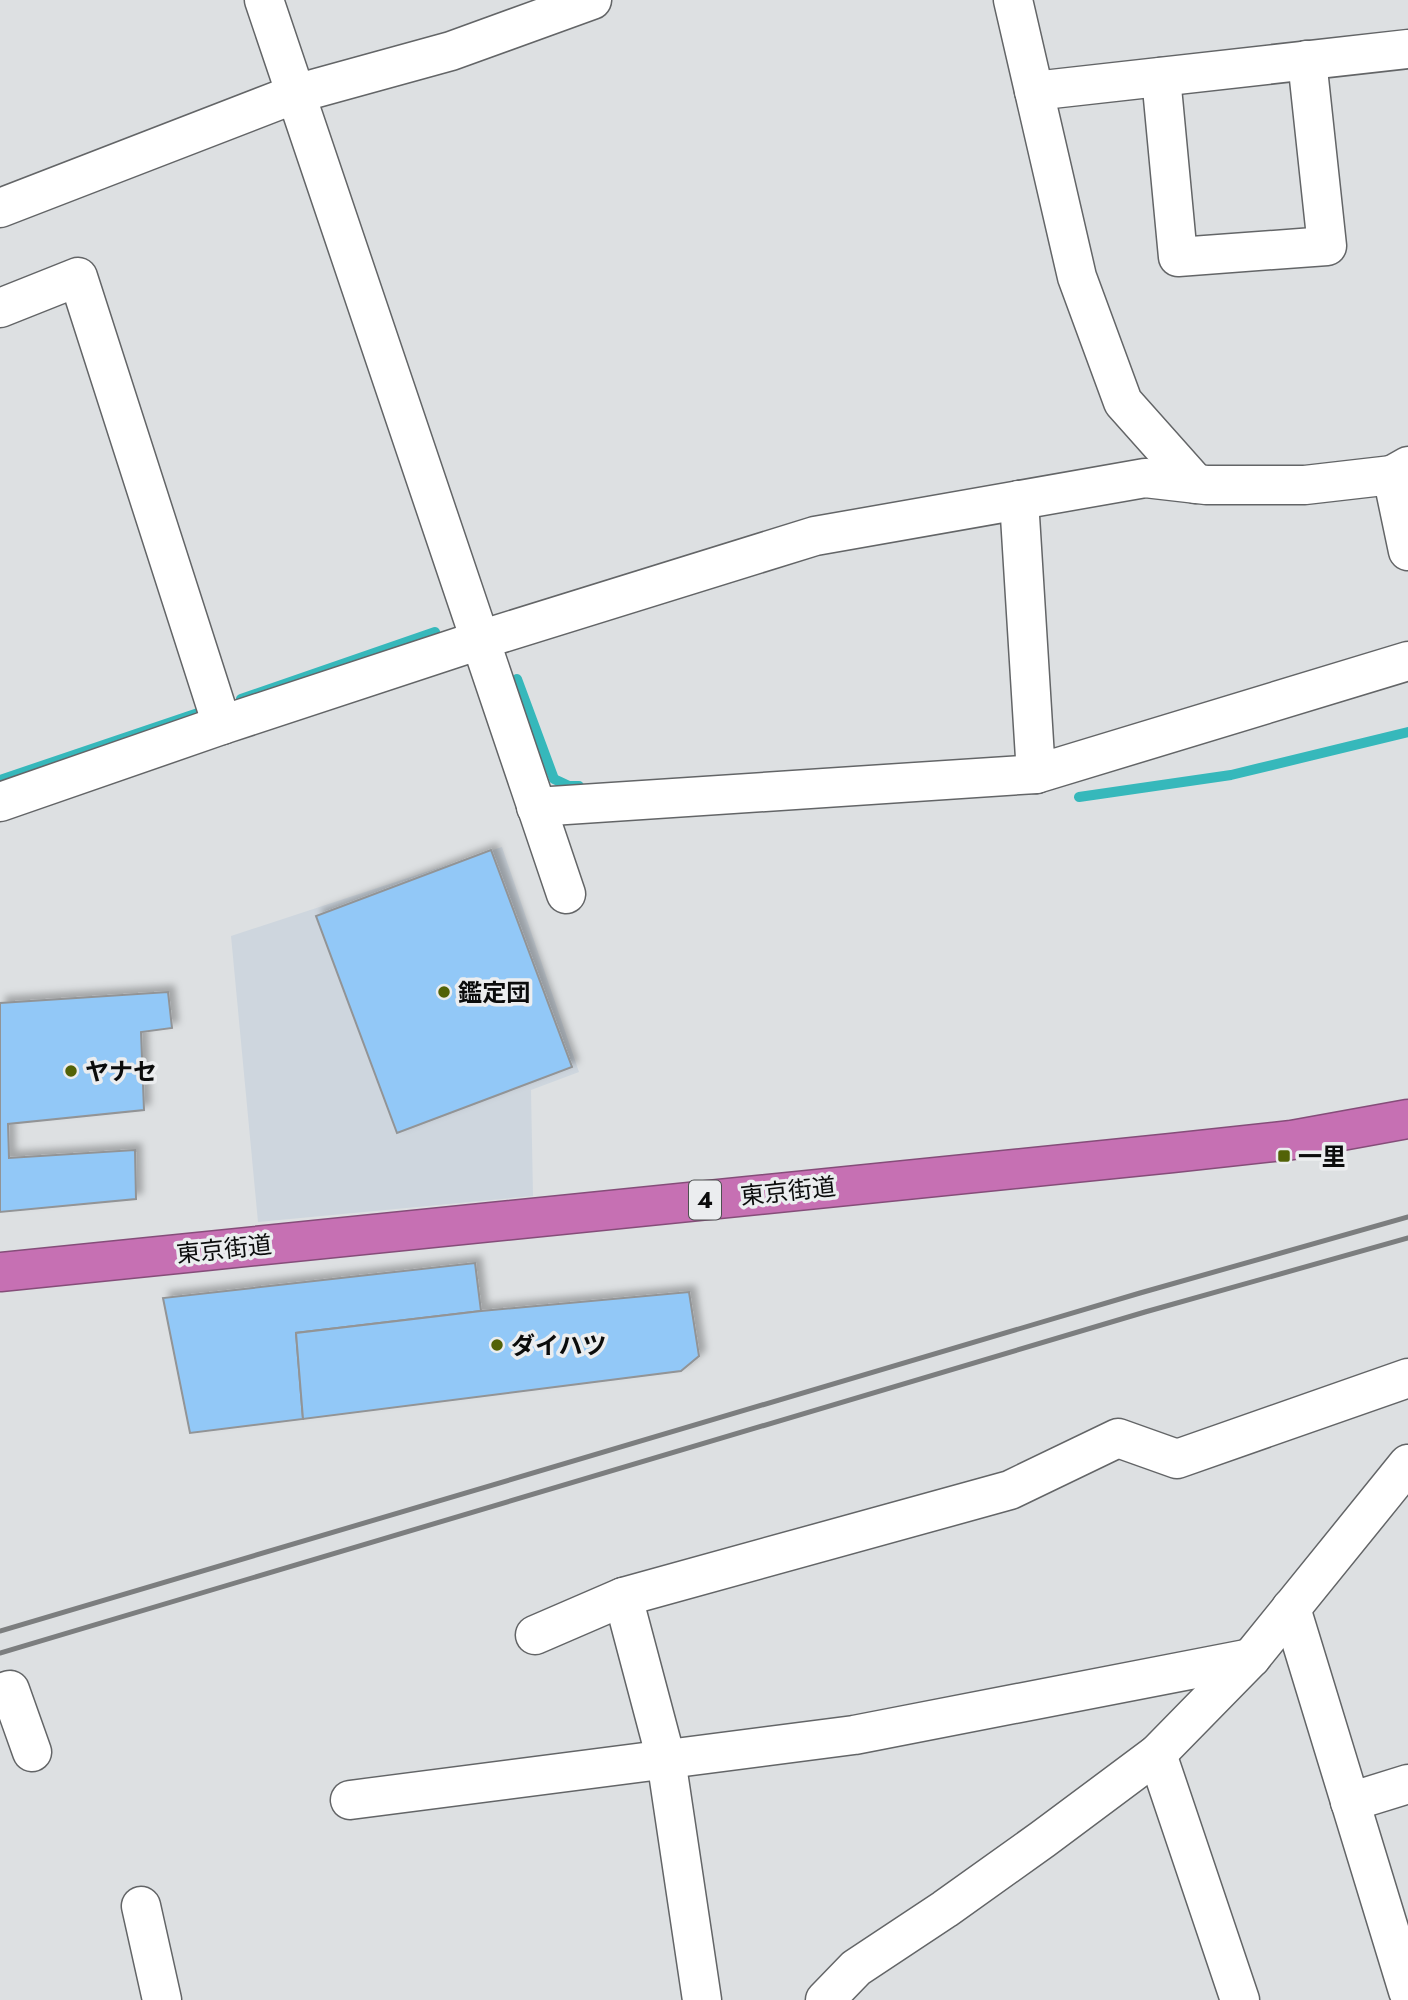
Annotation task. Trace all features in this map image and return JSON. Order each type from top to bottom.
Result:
[{"type":"highway","name":"東京街道","points":[[0,1272],[1172,1153],[1292,1139],[1408,1119]]},
{"type":"street","points":[[264,0],[566,894]]},
{"type":"street","points":[[0,208],[296,94],[451,51],[593,0]]},
{"type":"street","points":[[1013,0],[1077,277],[1123,402],[1196,484]]},
{"type":"street","points":[[1034,91],[1408,49]]},
{"type":"street","points":[[1161,77],[1178,257],[1327,246],[1307,60]]},
{"type":"street","points":[[0,308],[78,277],[222,724]]},
{"type":"street","points":[[0,802],[222,724],[480,640],[815,536],[1145,478],[1196,484],[1305,485],[1400,471],[1408,551]]},
{"type":"street","points":[[1019,500],[1036,774]]},
{"type":"street","points":[[536,807],[1036,774],[1408,661]]},
{"type":"street","points":[[535,1635],[623,1597],[1010,1490],[1118,1438],[1177,1459],[1408,1378]]},
{"type":"street","points":[[825,2000],[856,1968],[945,1909],[1157,1754],[1251,1658],[1408,1464]]},
{"type":"street","points":[[623,1597],[666,1759],[702,2000]]},
{"type":"street","points":[[1291,1608],[1408,1990]]},
{"type":"street","points":[[350,1800],[853,1735],[1251,1658]]},
{"type":"street","points":[[0,1693],[10,1690],[32,1752]]},
{"type":"street","points":[[1157,1754],[1240,2000]]},
{"type":"street","points":[[1350,1802],[1408,1784]]},
{"type":"street","points":[[141,1906],[162,2000]]},
{"type":"shaded area","points":[[502,847],[579,1072],[531,1090],[533,1196],[258,1222],[231,936]]},
{"type":"building","name":"鑑定団","points":[[491,850],[572,1067],[397,1133],[316,916]]},
{"type":"building","name":"ヤナセ","points":[[168,992],[172,1028],[141,1032],[144,1110],[8,1124],[9,1158],[135,1150],[136,1199],[0,1212],[0,1003]]},
{"type":"building","points":[[475,1263],[481,1311],[296,1333],[303,1419],[190,1433],[163,1298]]},
{"type":"building","name":"ダイハツ","points":[[689,1292],[699,1356],[681,1371],[303,1419],[296,1333],[481,1311]]},
{"type":"waterway","points":[[241,699],[435,632]]},
{"type":"waterway","points":[[517,679],[554,779],[569,786],[579,786]]},
{"type":"waterway","points":[[0,780],[210,709]]},
{"type":"waterway","points":[[1079,797],[1231,775],[1408,732]]},
{"type":"railway","points":[[0,1631],[1140,1293],[1408,1217]]},
{"type":"railway","points":[[0,1653],[1145,1312],[1408,1238]]},
{"type":"place","name":"鑑定団","points":[[444,992]]},
{"type":"place","name":"ヤナセ","points":[[71,1071]]},
{"type":"place","name":"一里","points":[[1284,1156]]},
{"type":"place","name":"ダイハツ","points":[[497,1345]]}]
